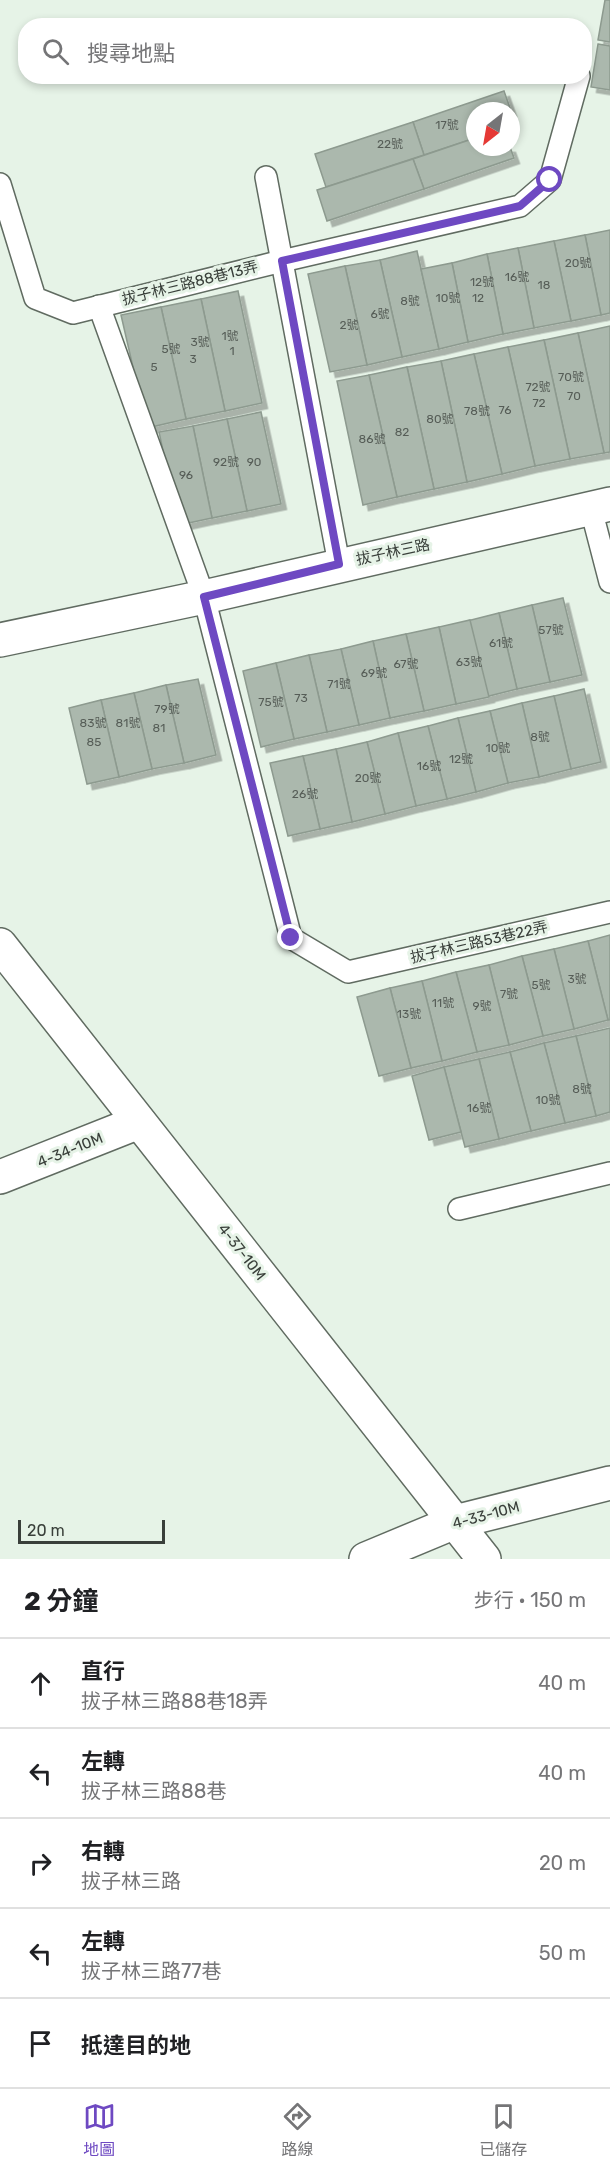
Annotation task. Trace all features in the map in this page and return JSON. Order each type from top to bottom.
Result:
[{"type":"street","name":"拔子林三路","points":[[0,640],[204,597],[339,564],[600,507]]},
{"type":"street","name":"4-37-10M","points":[[0,945],[484,1559]]},
{"type":"street","name":"4-34-10M","points":[[0,1178],[139,1122]]},
{"type":"street","name":"4-33-10M","points":[[366,1559],[455,1522],[610,1483]]},
{"type":"lane","name":"拔子林三路88巷13弄","points":[[0,184],[35,298],[73,314],[282,261],[520,206],[550,180],[577,84]]},
{"type":"lane","points":[[266,177],[339,564]]},
{"type":"lane","points":[[99,306],[204,597]]},
{"type":"lane","points":[[600,507],[610,582]]},
{"type":"lane","name":"拔子林三路53巷22弄","points":[[204,597],[291,938],[348,972],[610,912]]},
{"type":"lane","points":[[459,1209],[610,1173]]},
{"type":"building","points":[[605,0],[610,0],[610,42],[598,40]]},
{"type":"building","points":[[598,44],[610,46],[610,90],[591,87]]},
{"type":"building","points":[[504,91],[508,102],[472,102]]},
{"type":"building","points":[[466,104],[466,141],[424,155],[413,122]]},
{"type":"building","points":[[413,122],[424,155],[326,187],[315,154]]},
{"type":"building","points":[[466,141],[466,156],[513,156],[514,158],[424,189],[413,159]]},
{"type":"building","points":[[413,159],[424,189],[327,221],[317,190]]},
{"type":"building","points":[[610,230],[610,313],[601,315],[585,235]]},
{"type":"building","points":[[585,235],[601,315],[571,321],[554,241]]},
{"type":"building","points":[[554,241],[571,321],[534,328],[518,248]]},
{"type":"building","points":[[518,248],[534,328],[503,334],[487,254]]},
{"type":"building","points":[[417,251],[439,349],[402,357],[380,260]]},
{"type":"building","points":[[487,254],[503,334],[468,342],[452,263]]},
{"type":"building","points":[[380,260],[402,357],[367,365],[345,266]]},
{"type":"building","points":[[452,263],[468,342],[439,349],[421,269]]},
{"type":"building","points":[[345,266],[367,365],[330,372],[308,274]]},
{"type":"building","points":[[238,291],[262,403],[225,411],[201,299]]},
{"type":"building","points":[[201,299],[225,411],[186,419],[161,307]]},
{"type":"building","points":[[161,307],[186,419],[147,428],[121,315]]},
{"type":"building","points":[[610,326],[610,452],[604,453],[578,333]]},
{"type":"building","points":[[578,333],[604,453],[570,459],[544,340]]},
{"type":"building","points":[[544,340],[570,459],[535,466],[508,347]]},
{"type":"building","points":[[508,347],[535,466],[502,474],[474,354]]},
{"type":"building","points":[[474,354],[502,474],[467,482],[441,361]]},
{"type":"building","points":[[441,361],[467,482],[434,489],[407,367]]},
{"type":"building","points":[[407,367],[434,489],[397,497],[369,375]]},
{"type":"building","points":[[369,375],[397,497],[363,505],[337,381]]},
{"type":"building","points":[[261,412],[281,504],[247,511],[227,419]]},
{"type":"building","points":[[227,419],[247,511],[212,518],[193,426]]},
{"type":"building","points":[[193,426],[212,518],[179,525],[159,432]]},
{"type":"building","points":[[563,598],[582,675],[550,682],[532,605]]},
{"type":"building","points":[[532,605],[550,682],[517,689],[499,613]]},
{"type":"building","points":[[499,613],[517,689],[485,697],[467,621]]},
{"type":"building","points":[[470,620],[489,697],[456,704],[439,627]]},
{"type":"building","points":[[439,627],[456,704],[424,711],[406,634]]},
{"type":"building","points":[[406,634],[424,711],[390,718],[373,641]]},
{"type":"building","points":[[373,641],[390,718],[359,725],[341,649]]},
{"type":"building","points":[[341,649],[359,725],[327,732],[309,655]]},
{"type":"building","points":[[309,655],[327,732],[294,739],[276,663]]},
{"type":"building","points":[[276,663],[294,739],[261,747],[243,671]]},
{"type":"building","points":[[198,679],[216,755],[184,763],[166,685]]},
{"type":"building","points":[[166,685],[184,763],[152,769],[134,693]]},
{"type":"building","points":[[584,689],[601,762],[571,769],[554,696]]},
{"type":"building","points":[[134,693],[152,769],[119,777],[101,700]]},
{"type":"building","points":[[554,696],[571,769],[539,777],[522,703]]},
{"type":"building","points":[[101,700],[119,777],[87,784],[69,708]]},
{"type":"building","points":[[522,703],[539,777],[508,783],[490,711]]},
{"type":"building","points":[[490,711],[508,783],[476,792],[458,718]]},
{"type":"building","points":[[458,718],[476,792],[447,799],[428,726]]},
{"type":"building","points":[[428,726],[447,799],[416,806],[398,733]]},
{"type":"building","points":[[398,733],[416,806],[385,814],[367,742]]},
{"type":"building","points":[[367,742],[385,814],[352,822],[336,749]]},
{"type":"building","points":[[336,749],[352,822],[320,829],[303,756]]},
{"type":"building","points":[[303,756],[320,829],[288,836],[270,763]]},
{"type":"building","points":[[610,935],[610,1020],[608,1020],[588,941]]},
{"type":"building","points":[[588,941],[608,1020],[574,1029],[554,949]]},
{"type":"building","points":[[554,949],[574,1029],[543,1036],[522,956]]},
{"type":"building","points":[[522,956],[543,1036],[509,1045],[489,965]]},
{"type":"building","points":[[489,965],[509,1045],[477,1052],[456,972]]},
{"type":"building","points":[[456,972],[477,1052],[442,1061],[422,981]]},
{"type":"building","points":[[422,981],[442,1061],[411,1068],[390,988]]},
{"type":"building","points":[[390,988],[411,1068],[379,1076],[357,997]]},
{"type":"building","points":[[610,1028],[610,1112],[596,1116],[576,1036]]},
{"type":"building","points":[[576,1036],[596,1116],[565,1123],[544,1043]]},
{"type":"building","points":[[544,1043],[565,1123],[531,1131],[510,1052]]},
{"type":"building","points":[[510,1052],[531,1131],[499,1139],[479,1059]]},
{"type":"building","points":[[479,1059],[499,1139],[465,1147],[444,1067]]},
{"type":"building","points":[[444,1067],[461,1132],[429,1140],[412,1076]]},
{"type":"route","points":[[291,938],[204,597],[339,564],[282,261],[520,206],[550,180]]}]
